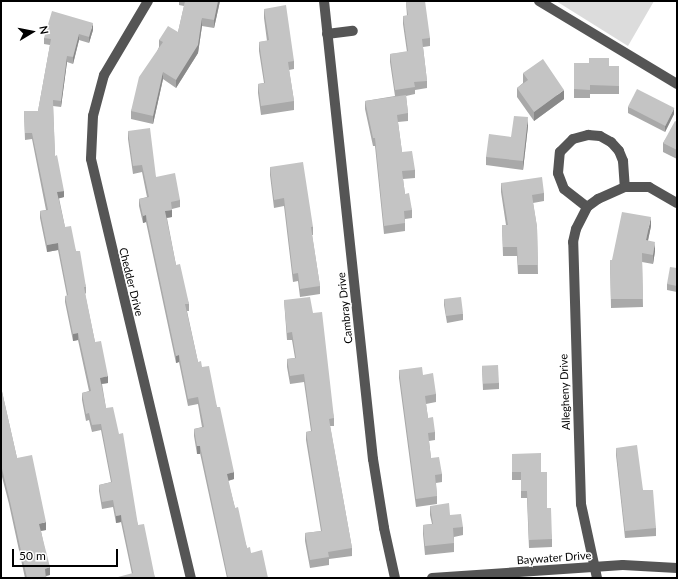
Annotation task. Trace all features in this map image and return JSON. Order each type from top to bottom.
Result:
[{"type":"street","name":"Chedder Drive","points":[[148,1],[104,74],[93,116],[91,159],[191,578]]},
{"type":"street","name":"Cambray Drive","points":[[324,1],[373,460],[384,528],[395,578]]},
{"type":"street","points":[[539,1],[677,84]]},
{"type":"street","points":[[327,34],[353,31]]},
{"type":"street","points":[[587,207],[564,189],[558,173],[560,152],[573,139],[588,135],[600,136],[611,142],[619,151],[623,161],[625,187],[649,187],[677,203]]},
{"type":"street","name":"Allegheny Drive","points":[[597,578],[580,504],[573,242],[578,223],[587,207],[598,199],[625,187]]},
{"type":"street","name":"Baywater Drive","points":[[432,578],[595,567],[635,566],[677,568]]},
{"type":"shaded area","points":[[556,1],[654,1],[628,46]]},
{"type":"building","points":[[185,1],[218,1],[214,20],[202,18],[198,45],[176,80],[163,72],[153,116],[131,111],[139,77],[163,42],[159,40],[168,26],[178,32]]},
{"type":"building","points":[[425,1],[430,38],[422,39],[427,81],[414,82],[415,87],[395,90],[390,54],[408,51],[403,16],[408,15],[406,2]]},
{"type":"building","points":[[286,5],[294,61],[288,62],[294,101],[261,106],[258,84],[265,83],[259,42],[269,40],[264,9]]},
{"type":"building","points":[[52,11],[93,23],[89,37],[79,34],[73,57],[67,56],[61,101],[53,100],[55,156],[57,155],[64,191],[57,192],[65,227],[71,226],[76,251],[80,251],[86,287],[84,287],[95,342],[101,341],[108,376],[100,378],[106,408],[113,407],[119,434],[123,433],[138,525],[144,524],[155,578],[118,577],[133,573],[121,515],[116,516],[113,500],[102,502],[99,485],[112,482],[101,424],[92,425],[89,413],[86,414],[82,393],[91,391],[78,333],[73,334],[65,296],[68,295],[58,243],[47,245],[40,211],[48,210],[32,133],[25,133],[24,111],[38,111],[51,39],[44,38]]},
{"type":"building","points":[[589,58],[609,58],[609,66],[619,66],[619,86],[590,85],[590,90],[574,89],[574,63],[589,63]]},
{"type":"building","points":[[543,59],[564,90],[534,112],[517,88],[528,80],[523,73]]},
{"type":"building","points":[[637,89],[674,108],[665,126],[628,107]]},
{"type":"building","points":[[406,95],[408,113],[397,115],[402,152],[412,151],[415,170],[402,171],[405,194],[409,193],[412,210],[404,211],[405,223],[384,226],[375,138],[373,138],[365,101]]},
{"type":"building","points":[[514,116],[528,117],[523,161],[486,157],[489,134],[511,137]]},
{"type":"building","points":[[675,121],[677,122],[677,150],[663,143]]},
{"type":"building","points":[[150,128],[156,177],[175,173],[180,200],[171,202],[172,210],[165,211],[176,265],[180,264],[189,304],[185,304],[198,362],[201,361],[202,367],[209,366],[217,407],[220,407],[234,472],[227,474],[235,508],[238,507],[247,548],[250,547],[251,553],[262,550],[268,578],[228,578],[200,446],[197,446],[194,429],[204,427],[198,397],[188,399],[179,355],[176,356],[146,215],[143,216],[139,199],[149,197],[142,165],[133,166],[128,131]]},
{"type":"building","points":[[303,162],[320,286],[300,289],[298,273],[293,274],[284,198],[274,200],[270,167]]},
{"type":"building","points":[[542,177],[544,193],[532,195],[537,227],[538,265],[518,265],[517,247],[503,247],[502,225],[508,225],[501,183]]},
{"type":"building","points":[[622,212],[651,217],[646,240],[655,242],[653,255],[642,253],[643,299],[611,299],[610,260],[612,260]]},
{"type":"building","points":[[670,267],[677,268],[677,286],[667,284]]},
{"type":"building","points":[[310,297],[313,313],[322,312],[334,418],[329,419],[352,548],[328,552],[329,557],[310,560],[305,533],[322,531],[306,432],[312,431],[304,374],[290,376],[287,359],[296,358],[292,332],[287,333],[284,300]]},
{"type":"building","points":[[461,297],[463,314],[446,316],[444,299]]},
{"type":"building","points":[[498,365],[499,383],[483,384],[482,366]]},
{"type":"building","points":[[422,367],[423,375],[433,373],[436,394],[425,396],[428,418],[433,417],[435,432],[428,433],[431,458],[439,457],[442,474],[435,475],[437,496],[416,499],[399,370]]},
{"type":"building","points":[[1,387],[17,458],[32,455],[46,522],[39,524],[50,567],[45,569],[46,578],[27,578],[1,465]]},
{"type":"building","points":[[637,445],[643,490],[653,490],[656,528],[625,531],[616,448]]},
{"type":"building","points":[[541,453],[541,472],[547,472],[547,508],[551,508],[552,539],[529,540],[527,491],[521,491],[521,472],[512,472],[512,454]]},
{"type":"building","points":[[449,503],[450,515],[461,514],[463,527],[453,528],[454,543],[425,546],[423,525],[433,524],[430,506]]}]
